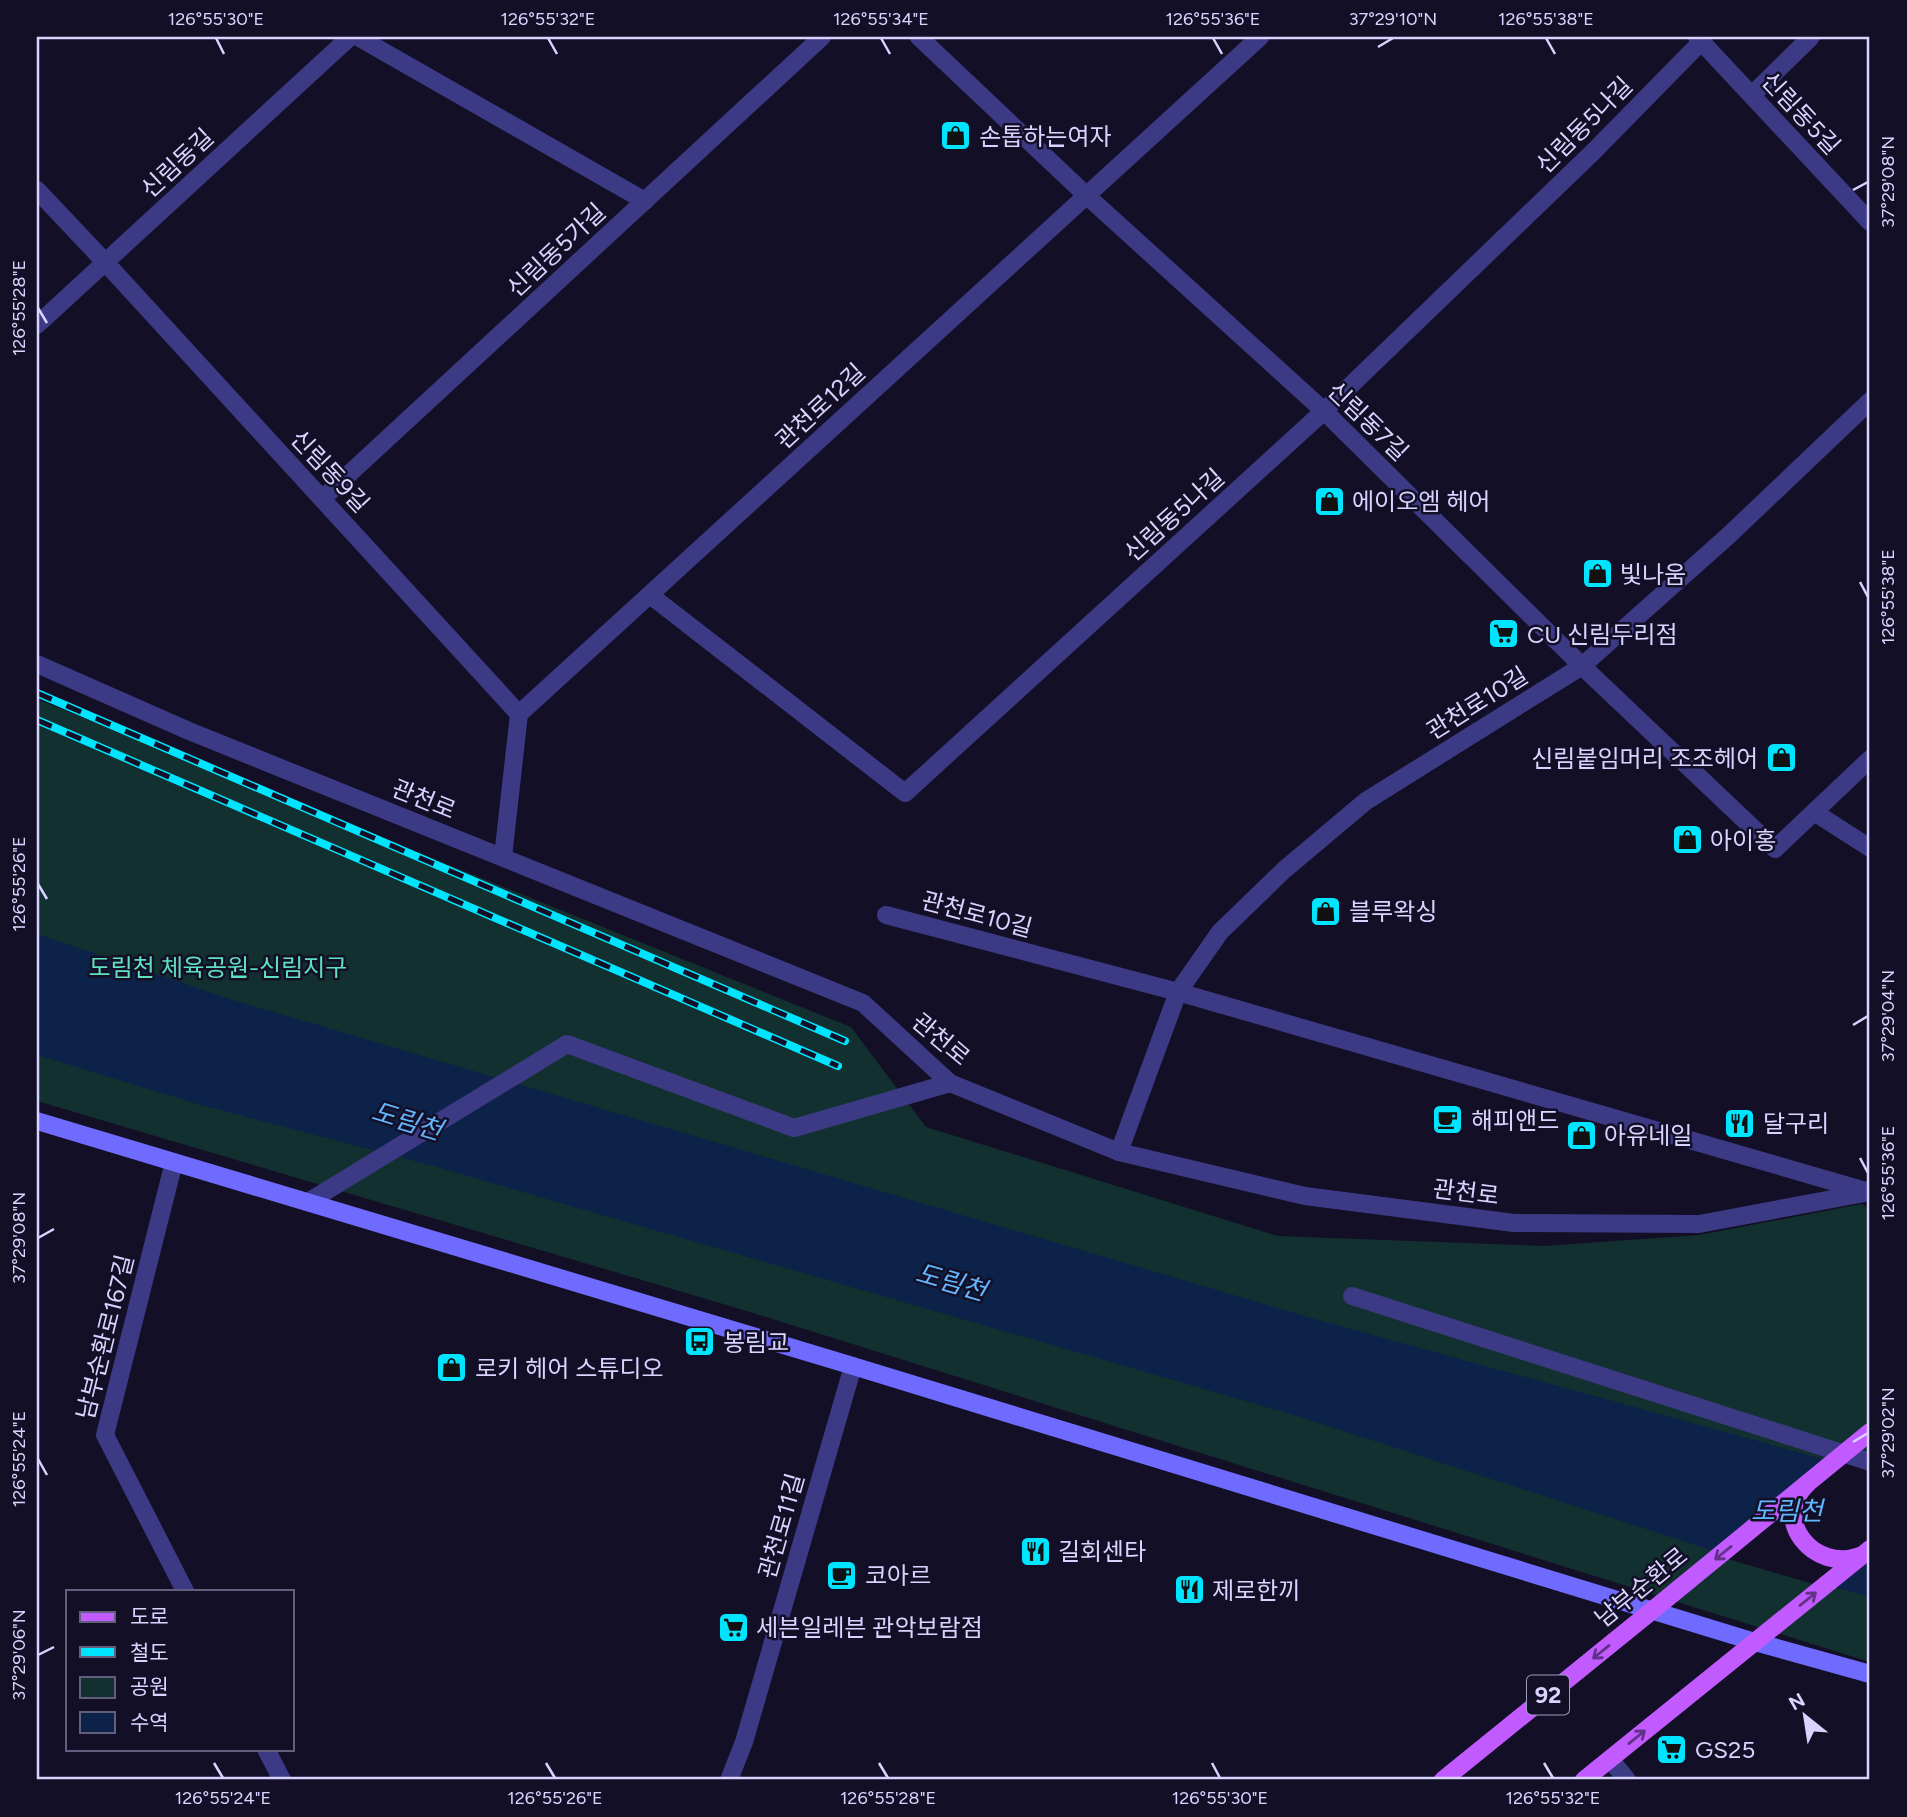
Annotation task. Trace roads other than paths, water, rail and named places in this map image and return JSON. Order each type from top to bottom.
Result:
[{"type":"main road","points":[[37,1121],[853,1366],[1755,1642],[1870,1674]]},
{"type":"main road","name":"남부순환로","points":[[1443,1780],[1870,1432]]},
{"type":"main road","points":[[1812,1479],[1802,1489],[1796,1502],[1797,1531],[1804,1543],[1815,1553],[1828,1559],[1843,1560],[1870,1550]]},
{"type":"main road","points":[[1584,1780],[1870,1550]]},
{"type":"street","name":"신림동길","points":[[37,325],[350,37]]},
{"type":"street","points":[[358,37],[645,201]]},
{"type":"street","name":"신림동5가길","points":[[322,499],[822,37]]},
{"type":"street","name":"신림동7길","points":[[919,37],[1086,195],[1324,411],[1582,666],[1775,849],[1814,812]]},
{"type":"street","name":"관천로12길","points":[[519,714],[1260,37]]},
{"type":"street","points":[[1752,95],[1811,37]]},
{"type":"street","name":"신림동5길","points":[[1699,39],[1870,222]]},
{"type":"street","name":"신림동5나길","points":[[650,595],[905,793],[1324,411],[1546,198],[1699,39]]},
{"type":"street","name":"신림동9길","points":[[37,190],[519,714]]},
{"type":"street","name":"관천로10길","points":[[1119,1152],[1178,992],[1220,933],[1284,870],[1366,801],[1582,666],[1728,536],[1870,401]]},
{"type":"street","name":"관천로","points":[[37,664],[189,731],[863,1003],[950,1083],[1119,1152],[1305,1196],[1514,1223],[1699,1224],[1870,1192]]},
{"type":"street","points":[[503,857],[519,714]]},
{"type":"street","points":[[1870,759],[1814,812],[1870,848]]},
{"type":"street","name":"관천로10길","points":[[886,915],[1178,992],[1870,1192]]},
{"type":"street","points":[[308,1202],[567,1044],[794,1128],[950,1083]]},
{"type":"street","name":"남부순환로167길","points":[[174,1162],[105,1435],[184,1590]]},
{"type":"street","points":[[1352,1296],[1870,1462]]},
{"type":"street","name":"관천로11길","points":[[729,1780],[744,1742],[853,1366]]},
{"type":"street","points":[[267,1750],[282,1780]]},
{"type":"street","points":[[1610,1759],[1628,1780]]},
{"type":"water","name":"도림천","points":[[37,934],[233,1000],[1315,1319],[1870,1472],[1870,1597],[1766,1568],[1294,1415],[433,1166],[201,1105],[37,1055]]},
{"type":"railway","points":[[37,693],[845,1041]]},
{"type":"railway","points":[[37,720],[838,1066]]},
{"type":"place","name":"손톱하는여자","points":[[956,136]]},
{"type":"place","name":"에이오엠 헤어","points":[[1329,501]]},
{"type":"place","name":"빛나움","points":[[1597,574]]},
{"type":"place","name":"CU 신림두리점","points":[[1504,634]]},
{"type":"place","name":"신림붙임머리 조조헤어","points":[[1781,758]]},
{"type":"place","name":"아이홍","points":[[1687,840]]},
{"type":"place","name":"블루왁싱","points":[[1326,911]]},
{"type":"place","name":"해피앤드","points":[[1448,1120]]},
{"type":"place","name":"달구리","points":[[1740,1123]]},
{"type":"place","name":"아유네일","points":[[1581,1135]]},
{"type":"place","name":"봉림교","points":[[700,1342]]},
{"type":"place","name":"로키 헤어 스튜디오","points":[[452,1368]]},
{"type":"place","name":"길회센타","points":[[1035,1551]]},
{"type":"place","name":"코아르","points":[[842,1575]]},
{"type":"place","name":"제로한끼","points":[[1189,1590]]},
{"type":"place","name":"세븐일레븐 관악보람점","points":[[733,1627]]},
{"type":"place","name":"GS25","points":[[1672,1749]]},
{"type":"park label","name":"도림천 체육공원-신림지구","points":[[218,967]]}]
